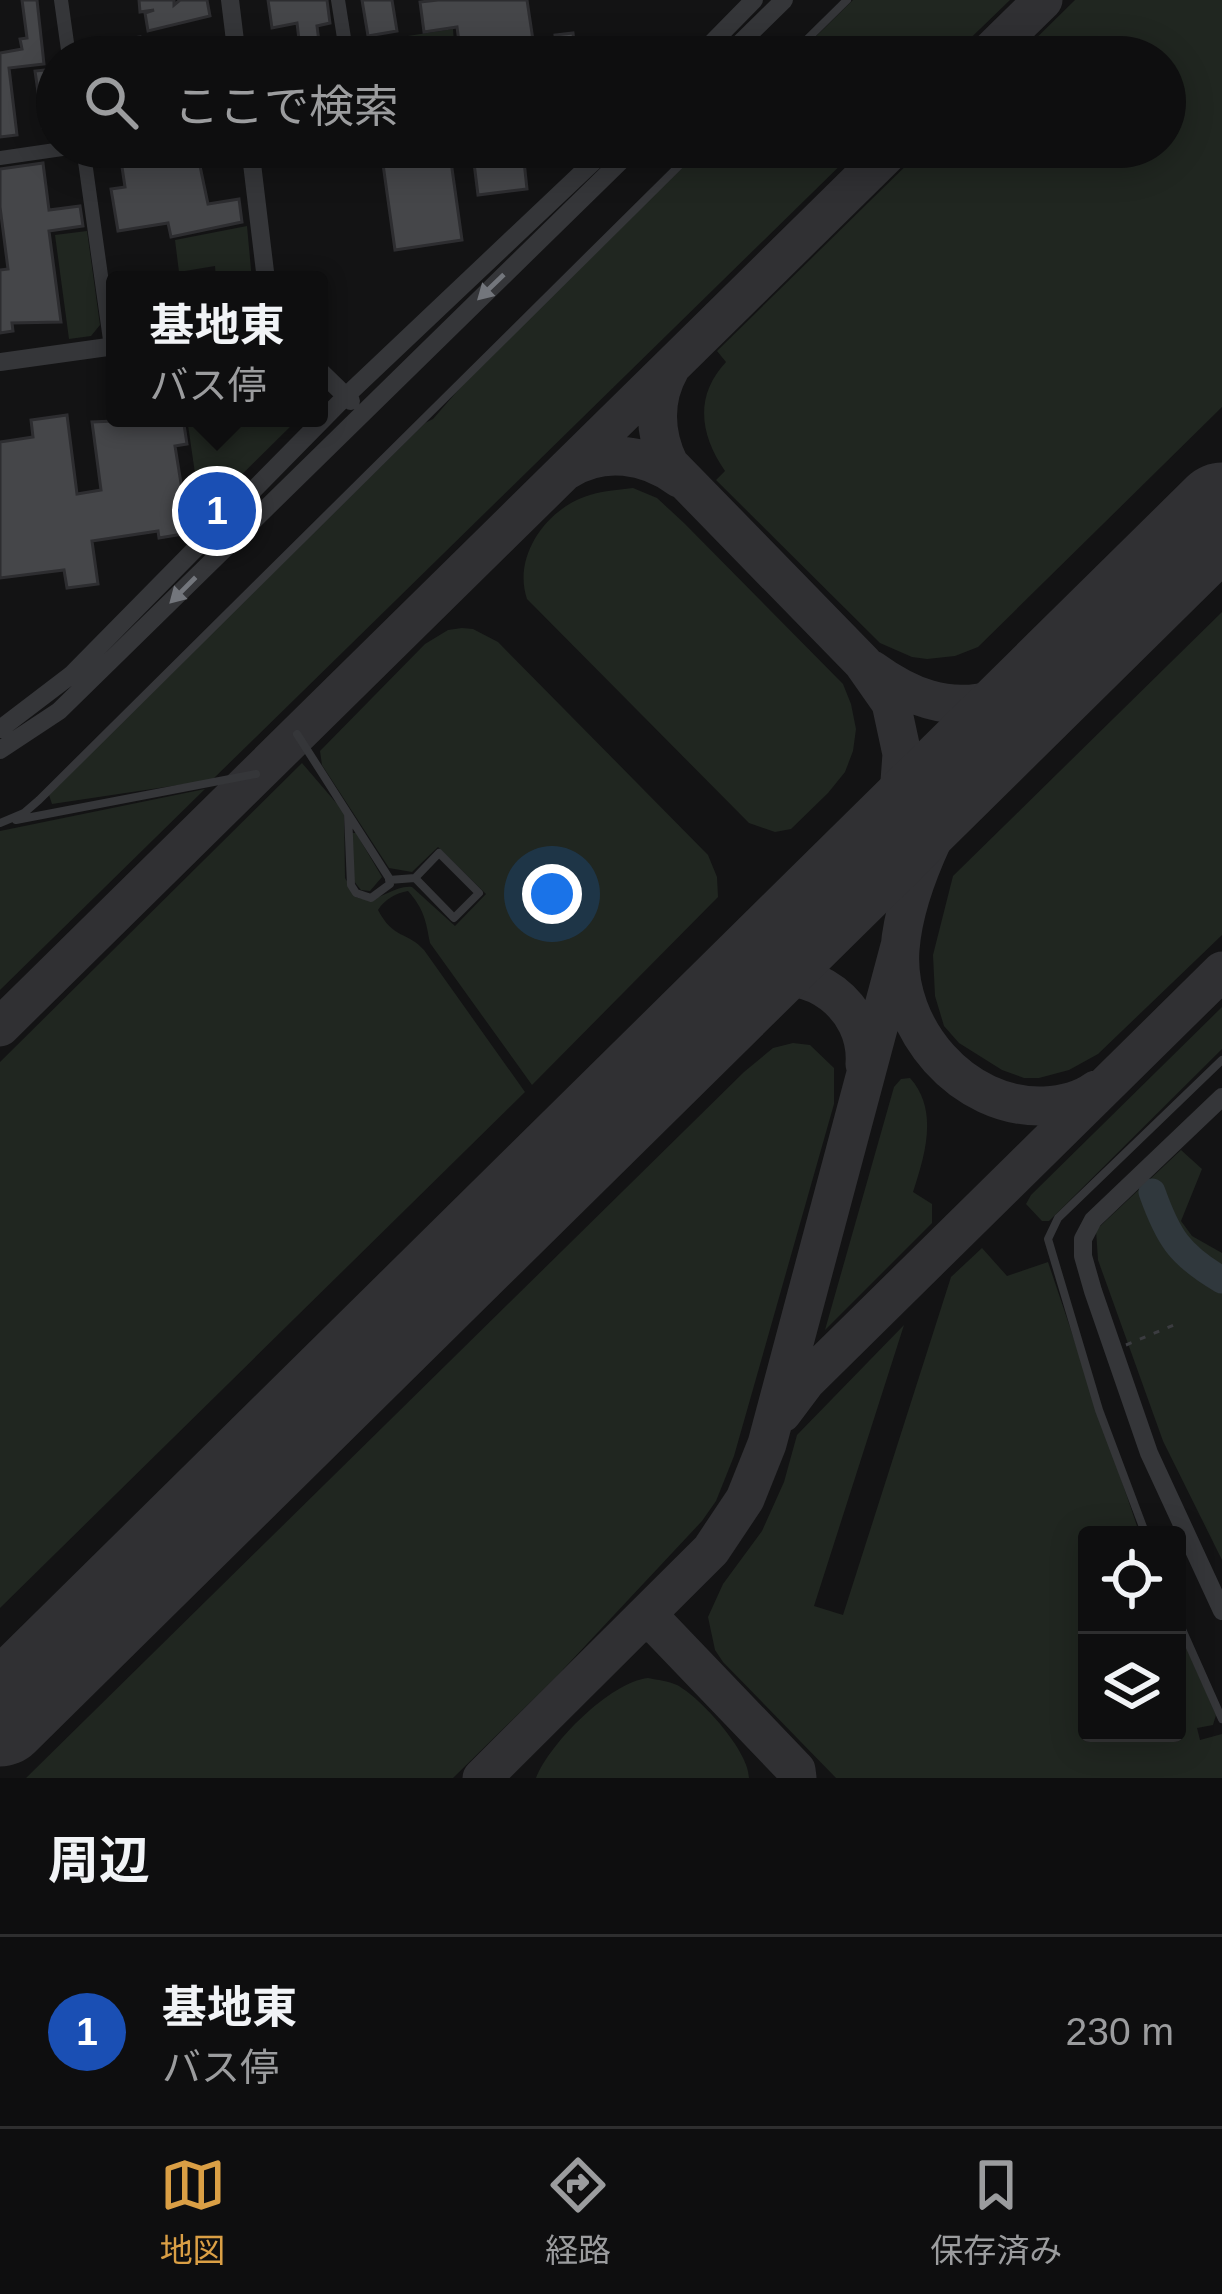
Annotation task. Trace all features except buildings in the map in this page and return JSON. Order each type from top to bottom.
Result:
[{"type":"street","points":[[61,0],[66,36]]},
{"type":"street","points":[[230,0],[235,36]]},
{"type":"street","points":[[338,0],[344,36]]},
{"type":"street","points":[[719,36],[754,0]]},
{"type":"street","points":[[748,36],[784,0]]},
{"type":"street","points":[[0,158],[36,153]]},
{"type":"street","points":[[83,168],[106,305]]},
{"type":"street","points":[[253,168],[265,271]]},
{"type":"street","points":[[328,413],[588,168]]},
{"type":"street","points":[[0,749],[59,711],[613,168]]},
{"type":"street","points":[[0,362],[106,347]]},
{"type":"street","points":[[328,378],[362,413]]},
{"type":"street","points":[[0,729],[71,676],[315,427]]},
{"type":"street","points":[[1222,1097],[1093,1220],[1083,1239],[1083,1256],[1149,1453],[1222,1611]]},
{"type":"lane","points":[[810,36],[847,0]]},
{"type":"lane","points":[[4,822],[39,800],[677,168]]},
{"type":"lane","points":[[297,734],[389,880]]},
{"type":"lane","points":[[4,822],[256,774]]},
{"type":"lane","points":[[348,814],[348,874],[356,893],[371,898],[389,880]]},
{"type":"lane","points":[[389,880],[415,878],[440,853],[479,893],[454,918],[415,878]]},
{"type":"lane","points":[[1143,1526],[1100,1410],[1048,1239],[1058,1218],[1222,1060]]},
{"type":"lane","points":[[1184,1634],[1222,1719]]},
{"type":"path","points":[[1113,1348],[1174,1325]]},
{"type":"shaded area","points":[[853,0],[1010,0],[973,36],[816,36]]},
{"type":"shaded area","points":[[1075,0],[1222,0],[1222,407],[978,647],[955,656],[912,657],[880,643],[716,480],[725,471],[710,444],[705,402],[726,362],[717,351],[904,168],[1186,168],[1186,36],[1038,36]]},
{"type":"shaded area","points":[[453,29],[454,36],[408,36]]},
{"type":"shaded area","points":[[682,168],[838,168],[212,780],[52,804],[49,795],[54,789],[433,419]]},
{"type":"shaded area","points":[[247,226],[251,271],[215,271],[215,266],[179,271],[175,240]]},
{"type":"shaded area","points":[[87,231],[100,325],[91,336],[69,339],[55,235]]},
{"type":"shaded area","points":[[188,427],[290,427],[201,515]]},
{"type":"shaded area","points":[[633,488],[657,498],[684,523],[843,684],[856,729],[853,751],[845,772],[791,829],[775,832],[749,823],[527,599],[524,568],[545,525],[584,497]]},
{"type":"shaded area","points":[[1222,612],[1222,935],[1098,1054],[1069,1070],[1039,1078],[1002,1070],[959,1043],[944,1026],[935,996],[933,955],[953,876]]},
{"type":"shaded area","points":[[462,628],[498,642],[708,855],[717,877],[718,897],[532,1085],[430,943],[424,915],[408,891],[384,903],[378,910],[384,919],[424,950],[525,1092],[0,1608],[0,1062],[302,763],[344,812],[345,878],[356,897],[371,899],[412,887],[455,926],[486,894],[438,847],[412,872],[389,868],[322,765],[320,751],[425,644],[448,630]]},
{"type":"shaded area","points":[[205,789],[0,990],[0,831]]},
{"type":"shaded area","points":[[352,833],[382,877],[370,891],[361,890],[353,880]]},
{"type":"shaded area","points":[[1222,1007],[1222,1049],[1049,1221],[1042,1221],[1026,1204],[1031,1195]]},
{"type":"shaded area","points":[[810,1045],[834,1068],[834,1104],[734,1456],[716,1501],[556,1677],[453,1778],[26,1778],[744,1072],[773,1048]]},
{"type":"shaded area","points":[[910,1078],[927,1118],[925,1148],[913,1192],[932,1204],[932,1223],[825,1330],[894,1087]]},
{"type":"shaded area","points":[[1181,1150],[1202,1169],[1181,1221],[1192,1236],[1222,1253],[1222,1560],[1163,1441],[1098,1260],[1096,1230]]},
{"type":"shaded area","points":[[982,1248],[1007,1276],[1048,1262],[1137,1526],[1078,1526],[1078,1742],[1186,1742],[1186,1646],[1216,1715],[1213,1725],[1197,1728],[1200,1740],[1222,1734],[1222,1778],[836,1778],[715,1650],[708,1617],[723,1584],[762,1531],[784,1482],[797,1435],[904,1325],[814,1606],[843,1615],[951,1277]]},
{"type":"shaded area","points":[[648,1678],[677,1685],[710,1713],[733,1740],[749,1778],[536,1778],[554,1748],[583,1716],[616,1690]]},
{"type":"waterway","points":[[1152,1192],[1177,1243],[1222,1280]]},
{"type":"taxiway","points":[[1006,36],[1043,0]]},
{"type":"taxiway","points":[[0,1027],[873,168]]},
{"type":"taxiway","points":[[670,369],[658,416],[669,464],[863,663],[891,703],[902,754],[899,795],[851,878]]},
{"type":"taxiway","points":[[567,470],[595,458],[624,456],[653,463],[679,478]]},
{"type":"taxiway","points":[[872,670],[929,700],[980,703],[1029,685],[1081,651]]},
{"type":"taxiway","points":[[991,740],[946,812],[911,896],[900,949],[909,1008],[939,1059],[986,1094],[1044,1106],[1071,1102],[1096,1090]]},
{"type":"taxiway","points":[[482,1778],[711,1550],[745,1499],[767,1444],[900,946]]},
{"type":"taxiway","points":[[782,1413],[806,1381],[1222,971]]},
{"type":"taxiway","points":[[717,1010],[756,982],[777,977],[816,984],[847,1007],[864,1043],[865,1064]]},
{"type":"taxiway","points":[[637,1624],[658,1626],[796,1770],[797,1778]]},
{"type":"runway","points":[[0,1717],[1222,512]]},
{"type":"place","name":"基地東","points":[[217,511]]}]
